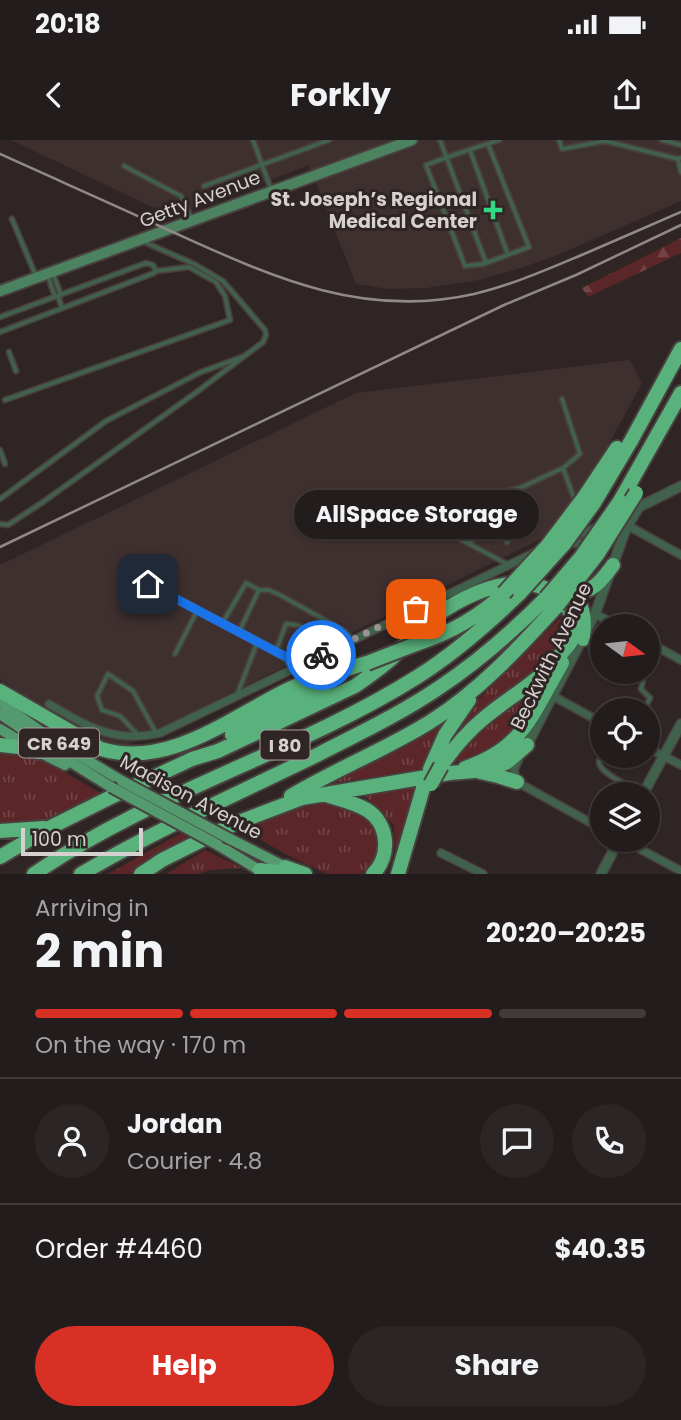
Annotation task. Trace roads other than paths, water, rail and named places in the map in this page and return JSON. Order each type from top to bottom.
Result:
[{"type":"highway","name":"I 80","points":[[34,874],[114,827],[391,692],[466,643],[520,593],[565,543],[590,499],[615,468],[678,354]]},
{"type":"highway","name":"I 80","points":[[81,874],[415,703],[446,683],[551,602],[620,501],[681,393]]},
{"type":"highway","points":[[398,874],[415,820],[435,775],[445,735],[466,703],[519,647],[551,602],[597,555],[637,500],[654,442]]},
{"type":"highway","points":[[0,691],[92,746],[115,754],[155,751],[199,738],[288,690],[444,634],[468,622],[504,593],[590,499]]},
{"type":"highway","points":[[571,593],[588,591],[604,578],[613,565]]},
{"type":"highway","points":[[192,759],[218,751],[355,686],[375,673],[430,620],[503,579],[518,576],[542,579],[562,586],[579,601],[583,612],[577,641],[519,735],[491,756],[435,775]]},
{"type":"highway","points":[[486,589],[516,584],[537,586],[551,591],[569,609],[577,641]]},
{"type":"highway","points":[[435,775],[458,742],[483,719],[540,677],[577,641]]},
{"type":"highway","points":[[0,857],[49,828],[192,759],[367,663]]},
{"type":"highway","points":[[269,810],[314,782],[429,723],[485,680]]},
{"type":"highway","points":[[0,745],[39,752]]},
{"type":"highway","points":[[141,874],[162,860],[234,824],[302,798],[493,768],[506,763],[527,745]]},
{"type":"highway","points":[[476,771],[517,782]]},
{"type":"highway","points":[[324,795],[363,808],[379,822],[385,838],[385,852],[373,874]]},
{"type":"highway","points":[[0,831],[49,828]]},
{"type":"highway","points":[[392,874],[404,853]]},
{"type":"highway","points":[[263,872],[305,874]]},
{"type":"main road","name":"Getty Avenue","points":[[0,291],[412,140]]},
{"type":"main road","name":"Madison Avenue","points":[[0,702],[50,738],[122,781],[288,872]]},
{"type":"main road","name":"Madison Avenue","points":[[0,714],[111,787],[263,872]]},
{"type":"main road","points":[[0,729],[39,752],[111,787]]},
{"type":"street","points":[[49,704],[97,731],[117,736],[140,737],[170,730],[509,565],[617,520],[637,500],[681,486]]},
{"type":"street","name":"Beckwith Avenue","points":[[595,614],[637,500]]},
{"type":"street","points":[[617,520],[681,555]]},
{"type":"street","points":[[556,544],[580,543],[593,550],[603,564],[604,578]]},
{"type":"street","points":[[148,584],[288,658],[293,669]]},
{"type":"street","name":"Beckwith Avenue","points":[[517,782],[514,771],[553,696],[577,641],[590,622]]},
{"type":"street","points":[[660,649],[681,660]]},
{"type":"street","points":[[553,696],[590,716]]},
{"type":"street","points":[[649,782],[681,724]]},
{"type":"street","points":[[660,755],[681,765]]},
{"type":"street","points":[[517,782],[590,822]]},
{"type":"street","points":[[601,874],[614,852]]},
{"type":"street","points":[[644,852],[681,871]]},
{"type":"street","points":[[441,853],[483,874]]},
{"type":"lane","points":[[253,140],[272,191]]},
{"type":"lane","points":[[204,186],[329,140]]},
{"type":"lane","points":[[440,140],[486,263]]},
{"type":"lane","points":[[488,144],[530,247],[486,263],[465,266],[426,164],[499,140]]},
{"type":"lane","points":[[559,140],[562,149],[606,141],[680,159],[681,172]]},
{"type":"lane","points":[[580,140],[582,146]]},
{"type":"lane","points":[[662,140],[681,145]]},
{"type":"lane","points":[[470,150],[508,255]]},
{"type":"lane","points":[[124,166],[181,196],[193,221]]},
{"type":"lane","points":[[12,219],[58,296],[62,308]]},
{"type":"lane","points":[[0,524],[8,525],[43,502],[247,355],[266,335],[265,330],[223,281],[194,264],[140,240]]},
{"type":"lane","points":[[0,317],[146,264],[152,265],[156,271]]},
{"type":"lane","points":[[0,332],[156,271],[189,267],[216,282],[225,298],[230,320],[5,400]]},
{"type":"lane","points":[[9,352],[16,371]]},
{"type":"lane","points":[[0,499],[106,421],[201,372],[247,355]]},
{"type":"lane","points":[[509,565],[432,524],[431,513],[464,500],[520,488],[563,468],[580,454],[562,399]]},
{"type":"lane","points":[[0,450],[5,464]]},
{"type":"lane","points":[[563,468],[576,503],[582,534]]},
{"type":"lane","points":[[459,519],[482,498]]},
{"type":"lane","points":[[470,544],[475,534],[499,524],[507,542]]},
{"type":"lane","points":[[222,623],[246,583],[259,590],[269,590],[280,595],[345,631],[353,640]]},
{"type":"lane","points":[[239,632],[259,590]]},
{"type":"lane","points":[[175,654],[197,611]]},
{"type":"lane","points":[[276,651],[286,624],[292,624],[311,632],[327,652]]},
{"type":"lane","points":[[236,697],[257,641]]},
{"type":"lane","points":[[140,737],[120,716],[102,710],[97,696],[108,674],[133,691],[157,734]]},
{"type":"lane","points":[[641,684],[640,689],[650,698]]},
{"type":"lane","points":[[602,768],[622,782]]},
{"type":"railway","points":[[0,154],[277,276],[352,297],[391,301],[432,301],[502,286],[681,212]]},
{"type":"railway","points":[[0,547],[504,305],[576,275],[681,225]]},
{"type":"place","name":"St. Joseph’s Regional Medical Center","points":[[493,210]]},
{"type":"place","name":"AllSpace Storage","points":[[416,609]]}]
